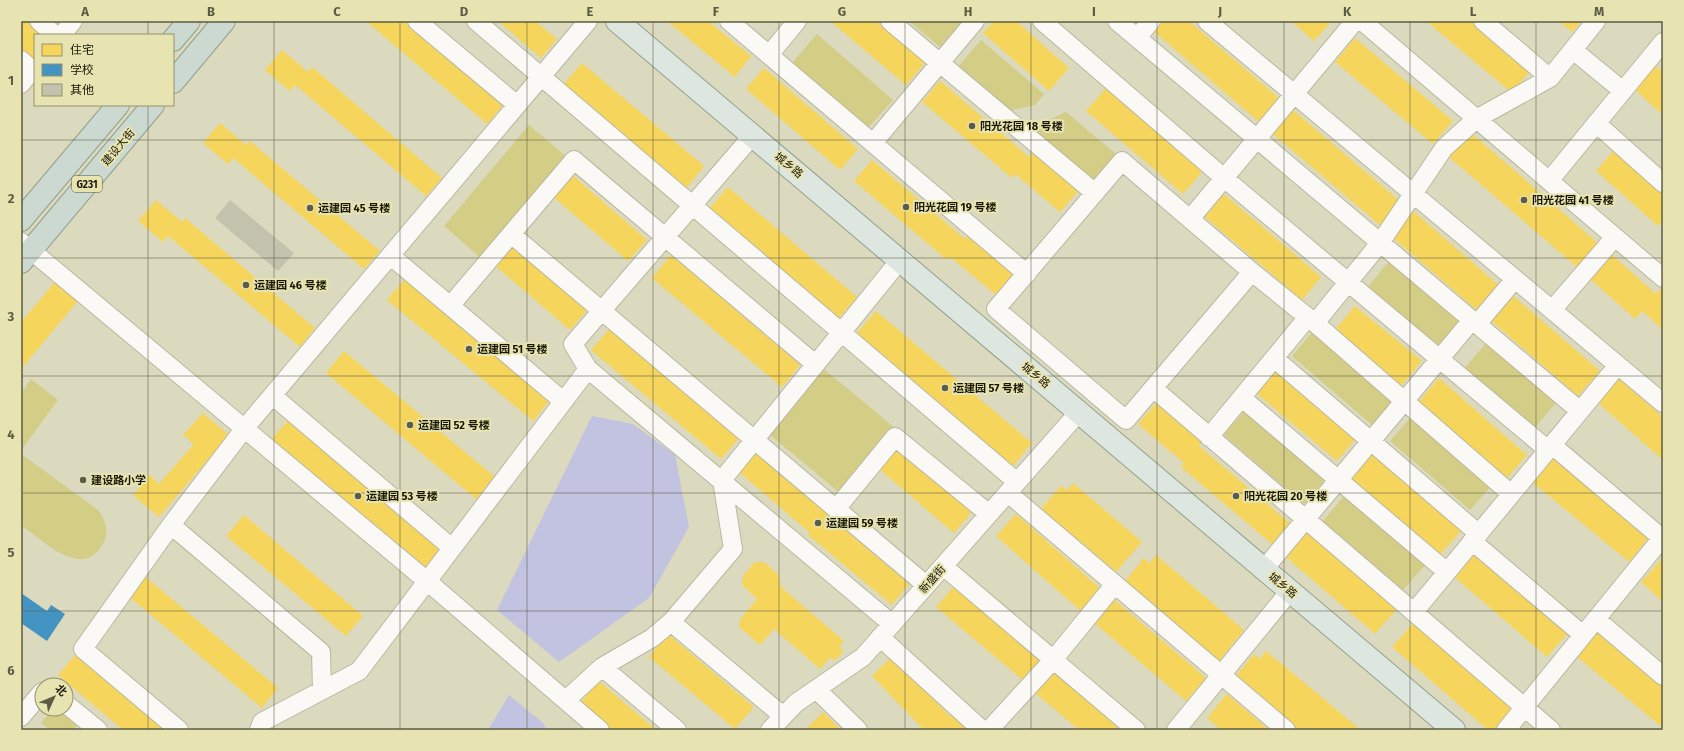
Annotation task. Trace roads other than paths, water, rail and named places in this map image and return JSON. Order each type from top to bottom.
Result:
[{"type":"highway","points":[[174,39],[189,21]]},
{"type":"highway","points":[[174,81],[224,21]]},
{"type":"highway","name":"G231","points":[[21,220],[117,106]]},
{"type":"highway","name":"建设大街","points":[[24,252],[153,106]]},
{"type":"main road","name":"城乡路","points":[[617,21],[1453,730]]},
{"type":"street","points":[[39,21],[54,34]]},
{"type":"street","points":[[63,34],[74,21]]},
{"type":"street","points":[[417,21],[517,105]]},
{"type":"street","points":[[476,21],[841,332],[1012,487],[1114,584],[1286,730]]},
{"type":"street","points":[[179,730],[83,649],[171,525],[244,429],[588,21]]},
{"type":"street","points":[[729,21],[1027,274]]},
{"type":"street","points":[[769,55],[796,21]]},
{"type":"street","points":[[890,21],[1096,193]]},
{"type":"street","points":[[873,143],[975,21]]},
{"type":"street","points":[[1042,21],[1224,178],[1440,359],[1663,538],[1506,730]]},
{"type":"street","points":[[1118,21],[1580,411]]},
{"type":"street","points":[[1138,38],[1151,21]]},
{"type":"street","points":[[1207,21],[1663,403]]},
{"type":"street","points":[[1190,219],[1355,21]]},
{"type":"street","points":[[1362,21],[1663,278]]},
{"type":"street","points":[[1483,21],[1550,78]]},
{"type":"street","points":[[1210,437],[1274,358],[1349,282],[1380,243],[1444,148],[1476,119],[1550,78],[1596,21]]},
{"type":"street","points":[[1549,181],[1663,42]]},
{"type":"street","points":[[1573,50],[1623,91]]},
{"type":"street","points":[[21,60],[32,70],[21,84]]},
{"type":"street","points":[[1596,123],[1663,183]]},
{"type":"street","points":[[753,135],[573,344],[588,369],[892,624]]},
{"type":"street","points":[[450,306],[574,160],[815,364]]},
{"type":"street","points":[[980,328],[1122,161],[1252,272],[1312,320],[1511,494]]},
{"type":"street","points":[[511,234],[926,585]]},
{"type":"street","points":[[1552,310],[1615,237]]},
{"type":"street","points":[[24,252],[244,429],[427,582],[600,730]]},
{"type":"street","points":[[390,256],[564,401]]},
{"type":"street","points":[[566,700],[602,667],[652,638],[671,622],[733,548],[722,480],[900,260]]},
{"type":"street","points":[[1110,438],[1252,272]]},
{"type":"street","points":[[1264,569],[1440,359],[1515,279]]},
{"type":"street","points":[[996,309],[1126,420]]},
{"type":"street","points":[[1274,358],[1370,441],[1475,538],[1584,635]]},
{"type":"street","points":[[1414,612],[1618,365]]},
{"type":"street","points":[[258,730],[262,722],[359,670],[588,369]]},
{"type":"street","points":[[1153,388],[1551,730]]},
{"type":"street","points":[[273,396],[452,548]]},
{"type":"street","points":[[1242,398],[1447,572]]},
{"type":"street","name":"新盛街","points":[[770,730],[796,703],[863,657],[1079,412]]},
{"type":"street","points":[[836,509],[896,437],[989,514]]},
{"type":"street","points":[[171,525],[321,652],[322,690]]},
{"type":"street","points":[[943,566],[1136,730]]},
{"type":"street","points":[[989,730],[1053,660],[1114,584]]},
{"type":"street","points":[[1176,730],[1290,591]]},
{"type":"street","points":[[1596,619],[1663,676]]},
{"type":"street","points":[[671,622],[783,716]]},
{"type":"street","points":[[880,637],[982,730]]},
{"type":"street","points":[[602,667],[676,730]]},
{"type":"street","points":[[816,689],[858,730]]},
{"type":"street","points":[[21,717],[34,702]]},
{"type":"street","points":[[74,711],[92,728]]},
{"type":"street","points":[[21,722],[30,730]]},
{"type":"water","points":[[592,416],[633,424],[675,455],[689,527],[649,598],[559,662],[497,610]]},
{"type":"water","points":[[509,695],[543,723],[547,730],[488,730]]},
{"type":"place","name":"阳光花园 18 号楼","points":[[972,126]]},
{"type":"place","name":"阳光花园 41 号楼","points":[[1524,200]]},
{"type":"place","name":"阳光花园 19 号楼","points":[[906,207]]},
{"type":"place","name":"运建园 45 号楼","points":[[310,208]]},
{"type":"place","name":"运建园 46 号楼","points":[[246,285]]},
{"type":"place","name":"运建园 51 号楼","points":[[469,349]]},
{"type":"place","name":"运建园 57 号楼","points":[[945,388]]},
{"type":"place","name":"运建园 52 号楼","points":[[410,425]]},
{"type":"place","name":"建设路小学","points":[[83,480]]},
{"type":"place","name":"运建园 53 号楼","points":[[358,496]]},
{"type":"place","name":"阳光花园 20 号楼","points":[[1236,496]]},
{"type":"place","name":"运建园 59 号楼","points":[[818,523]]}]
